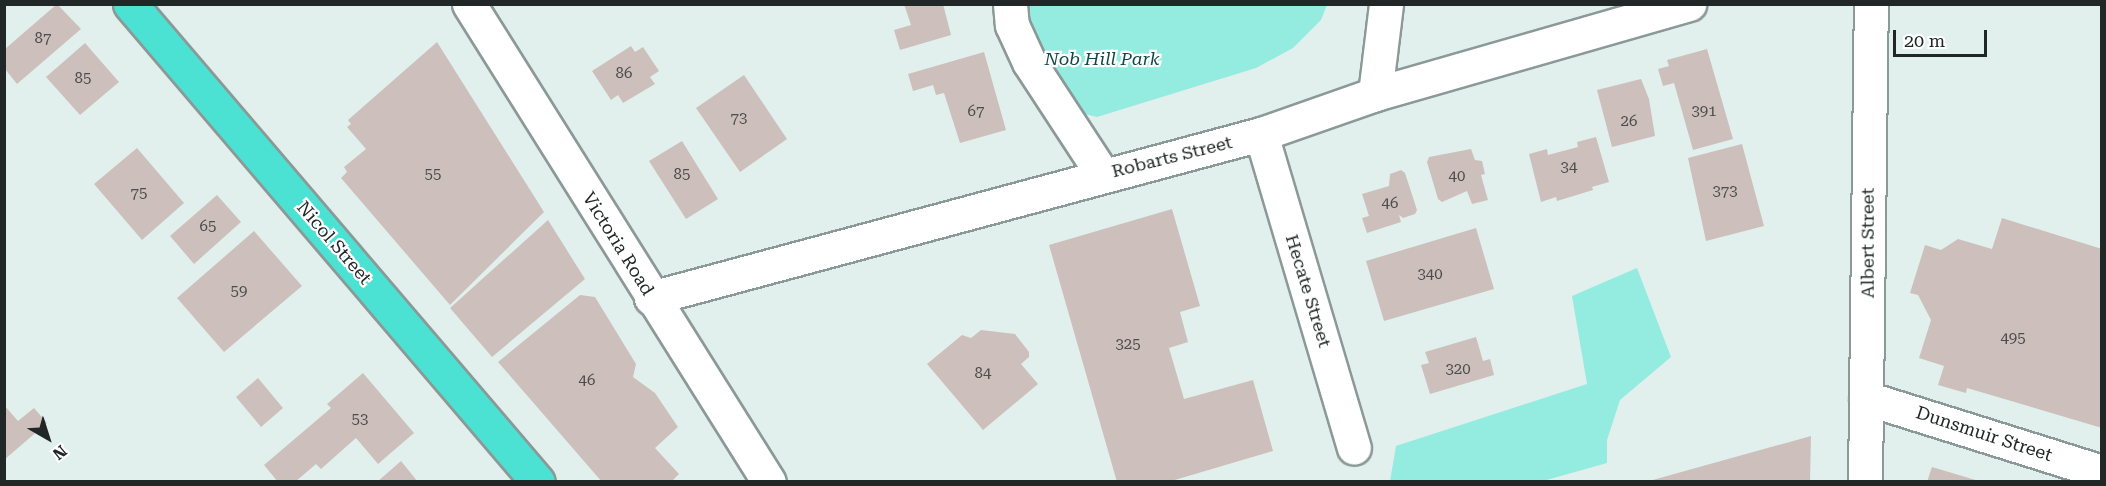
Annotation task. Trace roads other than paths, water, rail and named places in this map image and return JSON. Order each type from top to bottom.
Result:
[{"type":"highway","name":"Nicol Street","points":[[130,4],[538,482]]},
{"type":"street","name":"Victoria Road","points":[[469,4],[651,298],[769,482]]},
{"type":"street","points":[[1010,4],[1012,25],[1029,62],[1103,175]]},
{"type":"street","points":[[1375,94],[1386,4]]},
{"type":"street","name":"Robarts Street","points":[[651,298],[1262,134],[1375,94],[1689,4]]},
{"type":"street","name":"Albert Street","points":[[1865,482],[1870,4]]},
{"type":"street","name":"Hecate Street","points":[[1262,134],[1354,447]]},
{"type":"street","name":"Dunsmuir Street","points":[[1866,398],[2102,472]]},
{"type":"park label","name":"Nob Hill Park","points":[[1102,59]]}]
